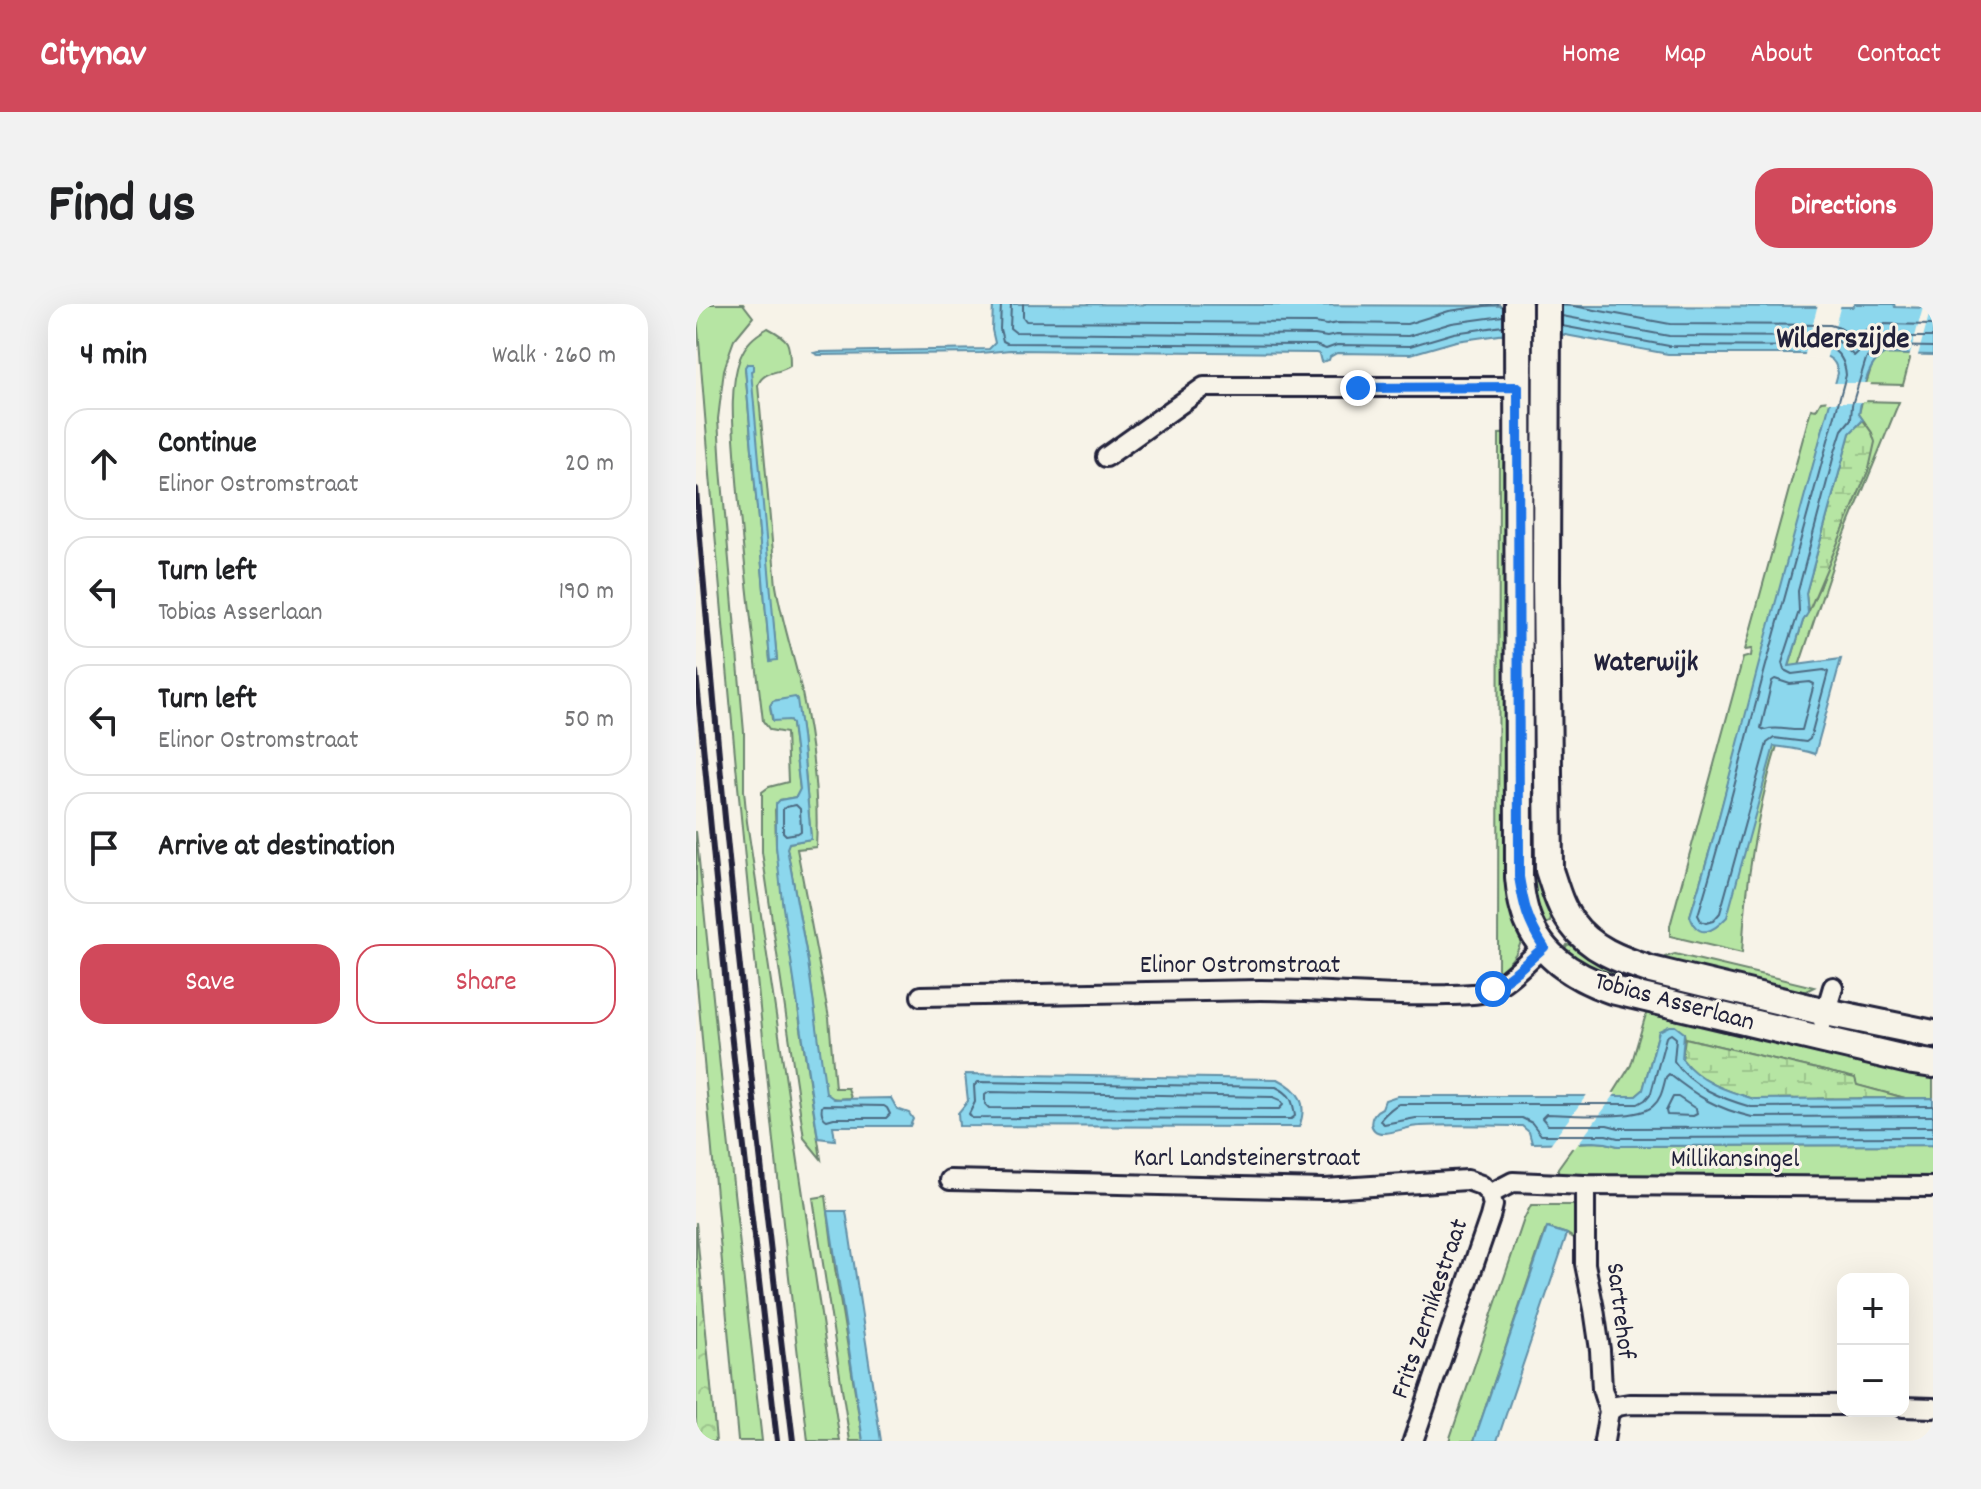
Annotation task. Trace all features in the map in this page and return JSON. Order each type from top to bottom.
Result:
[{"type":"street","name":"Tobias Asserlaan","points":[[1518,304],[1519,877],[1524,910],[1531,927],[1562,966],[1586,981],[1612,990],[1933,1064]]},
{"type":"street","name":"Tobias Asserlaan","points":[[1547,304],[1549,870],[1571,922],[1600,949],[1651,970],[1830,1000],[1933,1034]]},
{"type":"street","points":[[1106,457],[1204,387],[1518,387]]},
{"type":"street","name":"Elinor Ostromstraat","points":[[921,996],[1260,990],[1420,996],[1483,993],[1507,979],[1544,947]]},
{"type":"street","points":[[1818,1039],[1830,1000]]},
{"type":"street","name":"Karl Landsteinerstraat","points":[[950,1180],[1325,1189],[1467,1180],[1481,1185],[1490,1194]]},
{"type":"street","name":"Millikansingel","points":[[1490,1194],[1513,1182],[1933,1187]]},
{"type":"street","name":"Sartrehof","points":[[1585,1185],[1585,1264],[1596,1323],[1602,1389],[1609,1411],[1604,1441]]},
{"type":"street","name":"Frits Zernikestraat","points":[[1413,1441],[1490,1217],[1493,1205],[1490,1194]]},
{"type":"street","points":[[1609,1411],[1629,1404],[1837,1405]]},
{"type":"street","points":[[1909,1407],[1933,1408]]},
{"type":"green space","points":[[696,304],[743,304],[753,317],[734,340],[730,351],[724,370],[718,419],[744,732],[744,790],[840,1441],[808,1441],[746,873]]},
{"type":"green space","points":[[768,328],[787,342],[790,351],[790,366],[767,375],[758,385],[776,586],[805,708],[815,787],[816,847],[797,849],[829,1018],[835,1088],[848,1088],[851,1098],[833,1098],[825,1091],[808,962],[787,848],[789,843],[811,839],[802,736],[796,698],[773,701],[770,706],[772,719],[789,720],[792,724],[800,790],[796,797],[780,800],[775,810],[776,846],[821,1159],[804,1138],[762,852],[762,792],[788,782],[786,733],[770,730],[763,721],[736,467],[733,412],[736,371],[748,344]],"holes":[[[747,364],[777,660],[770,660]]]},
{"type":"green space","points":[[1885,354],[1911,355],[1903,385],[1866,384],[1873,362]]},
{"type":"green space","points":[[1831,400],[1690,916],[1774,745],[1777,746],[1753,848],[1742,953],[1670,936],[1670,926],[1743,658],[1751,656],[1752,649],[1745,650],[1811,409],[1816,410],[1821,401]]},
{"type":"green space","points":[[1862,401],[1899,402],[1834,561],[1800,663],[1789,667],[1872,433],[1859,414]]},
{"type":"green space","points":[[1863,420],[1875,442],[1869,469],[1808,613],[1806,593],[1850,433]]},
{"type":"green space","points":[[1542,432],[1552,914],[1550,922],[1545,924],[1539,923],[1529,897],[1524,433]]},
{"type":"green space","points":[[1513,433],[1523,933],[1515,955],[1498,973],[1499,434]]},
{"type":"green space","points":[[696,831],[762,1441],[738,1441],[696,972]]},
{"type":"green space","points":[[1573,944],[1629,971],[1625,987],[1563,952],[1567,945]]},
{"type":"green space","points":[[1675,954],[1814,987],[1800,994],[1660,962]]},
{"type":"green space","points":[[1649,1004],[1933,1070],[1933,1098],[1905,1098],[1856,1085],[1855,1078],[1685,1038],[1684,1033],[1659,1031],[1643,1090],[1636,1096],[1611,1097],[1631,1065]]},
{"type":"green space","points":[[1685,1038],[1855,1078],[1857,1085],[1905,1098],[1754,1099],[1714,1085],[1689,1067],[1682,1059]]},
{"type":"green space","points":[[1576,1143],[1618,1146],[1933,1145],[1933,1180],[1572,1177],[1562,1176],[1558,1172]]},
{"type":"green space","points":[[826,1196],[863,1441],[850,1441],[813,1198]]},
{"type":"green space","points":[[1531,1205],[1579,1205],[1579,1241],[1549,1228],[1545,1231],[1474,1441],[1449,1441],[1524,1219]]},
{"type":"green space","points":[[696,1222],[716,1441],[696,1441]]},
{"type":"water","points":[[993,304],[1852,307],[1855,304],[1894,304],[1895,307],[1933,308],[1933,355],[1885,354],[1873,364],[1866,380],[1859,414],[1863,420],[1850,433],[1806,593],[1808,613],[1789,666],[1841,659],[1815,754],[1774,746],[1727,917],[1712,929],[1702,931],[1693,924],[1690,916],[1838,373],[1831,359],[1806,354],[1668,354],[1560,334],[1513,333],[1456,341],[1411,354],[1337,353],[1321,362],[1316,353],[1010,350],[981,353],[814,353],[989,349],[995,343]]},
{"type":"water","points":[[753,364],[751,371],[777,660],[770,661],[745,367]]},
{"type":"water","points":[[795,697],[802,736],[811,839],[789,843],[787,848],[808,962],[826,1093],[834,1099],[891,1098],[897,1109],[909,1113],[913,1119],[910,1126],[833,1126],[835,1140],[818,1138],[776,846],[776,804],[780,800],[796,797],[800,789],[792,724],[789,720],[773,721],[770,706],[773,701]]},
{"type":"water","points":[[1675,1026],[1684,1033],[1682,1059],[1697,1074],[1724,1089],[1754,1099],[1933,1098],[1933,1145],[1618,1146],[1594,1142],[1532,1143],[1529,1132],[1522,1126],[1420,1126],[1383,1133],[1372,1127],[1374,1114],[1382,1108],[1385,1100],[1397,1096],[1636,1096],[1643,1090],[1659,1031]]},
{"type":"water","points":[[965,1074],[1278,1079],[1297,1093],[1303,1111],[1299,1127],[959,1126],[958,1113],[968,1101]]},
{"type":"water","points":[[828,1211],[846,1211],[881,1441],[863,1441]]},
{"type":"water","points":[[1547,1228],[1567,1234],[1497,1441],[1474,1441]]},
{"type":"pier","points":[[1818,304],[1841,304],[1826,360],[1804,358]]},
{"type":"pier","points":[[1924,304],[1932,304],[1917,359],[1909,358]]},
{"type":"pier","points":[[1831,383],[1871,383],[1866,402],[1826,402]]},
{"type":"pier","points":[[1589,1092],[1616,1093],[1575,1148],[1548,1147]]},
{"type":"railway","points":[[696,489],[740,965],[793,1441]]},
{"type":"railway","points":[[696,672],[728,1006],[777,1441]]},
{"type":"district","name":"Wilderszijde","points":[[1843,341]]},
{"type":"district","name":"Waterwijk","points":[[1646,665]]},
{"type":"route","points":[[1358,388],[1518,387],[1519,877],[1524,910],[1544,947],[1493,989]]}]
